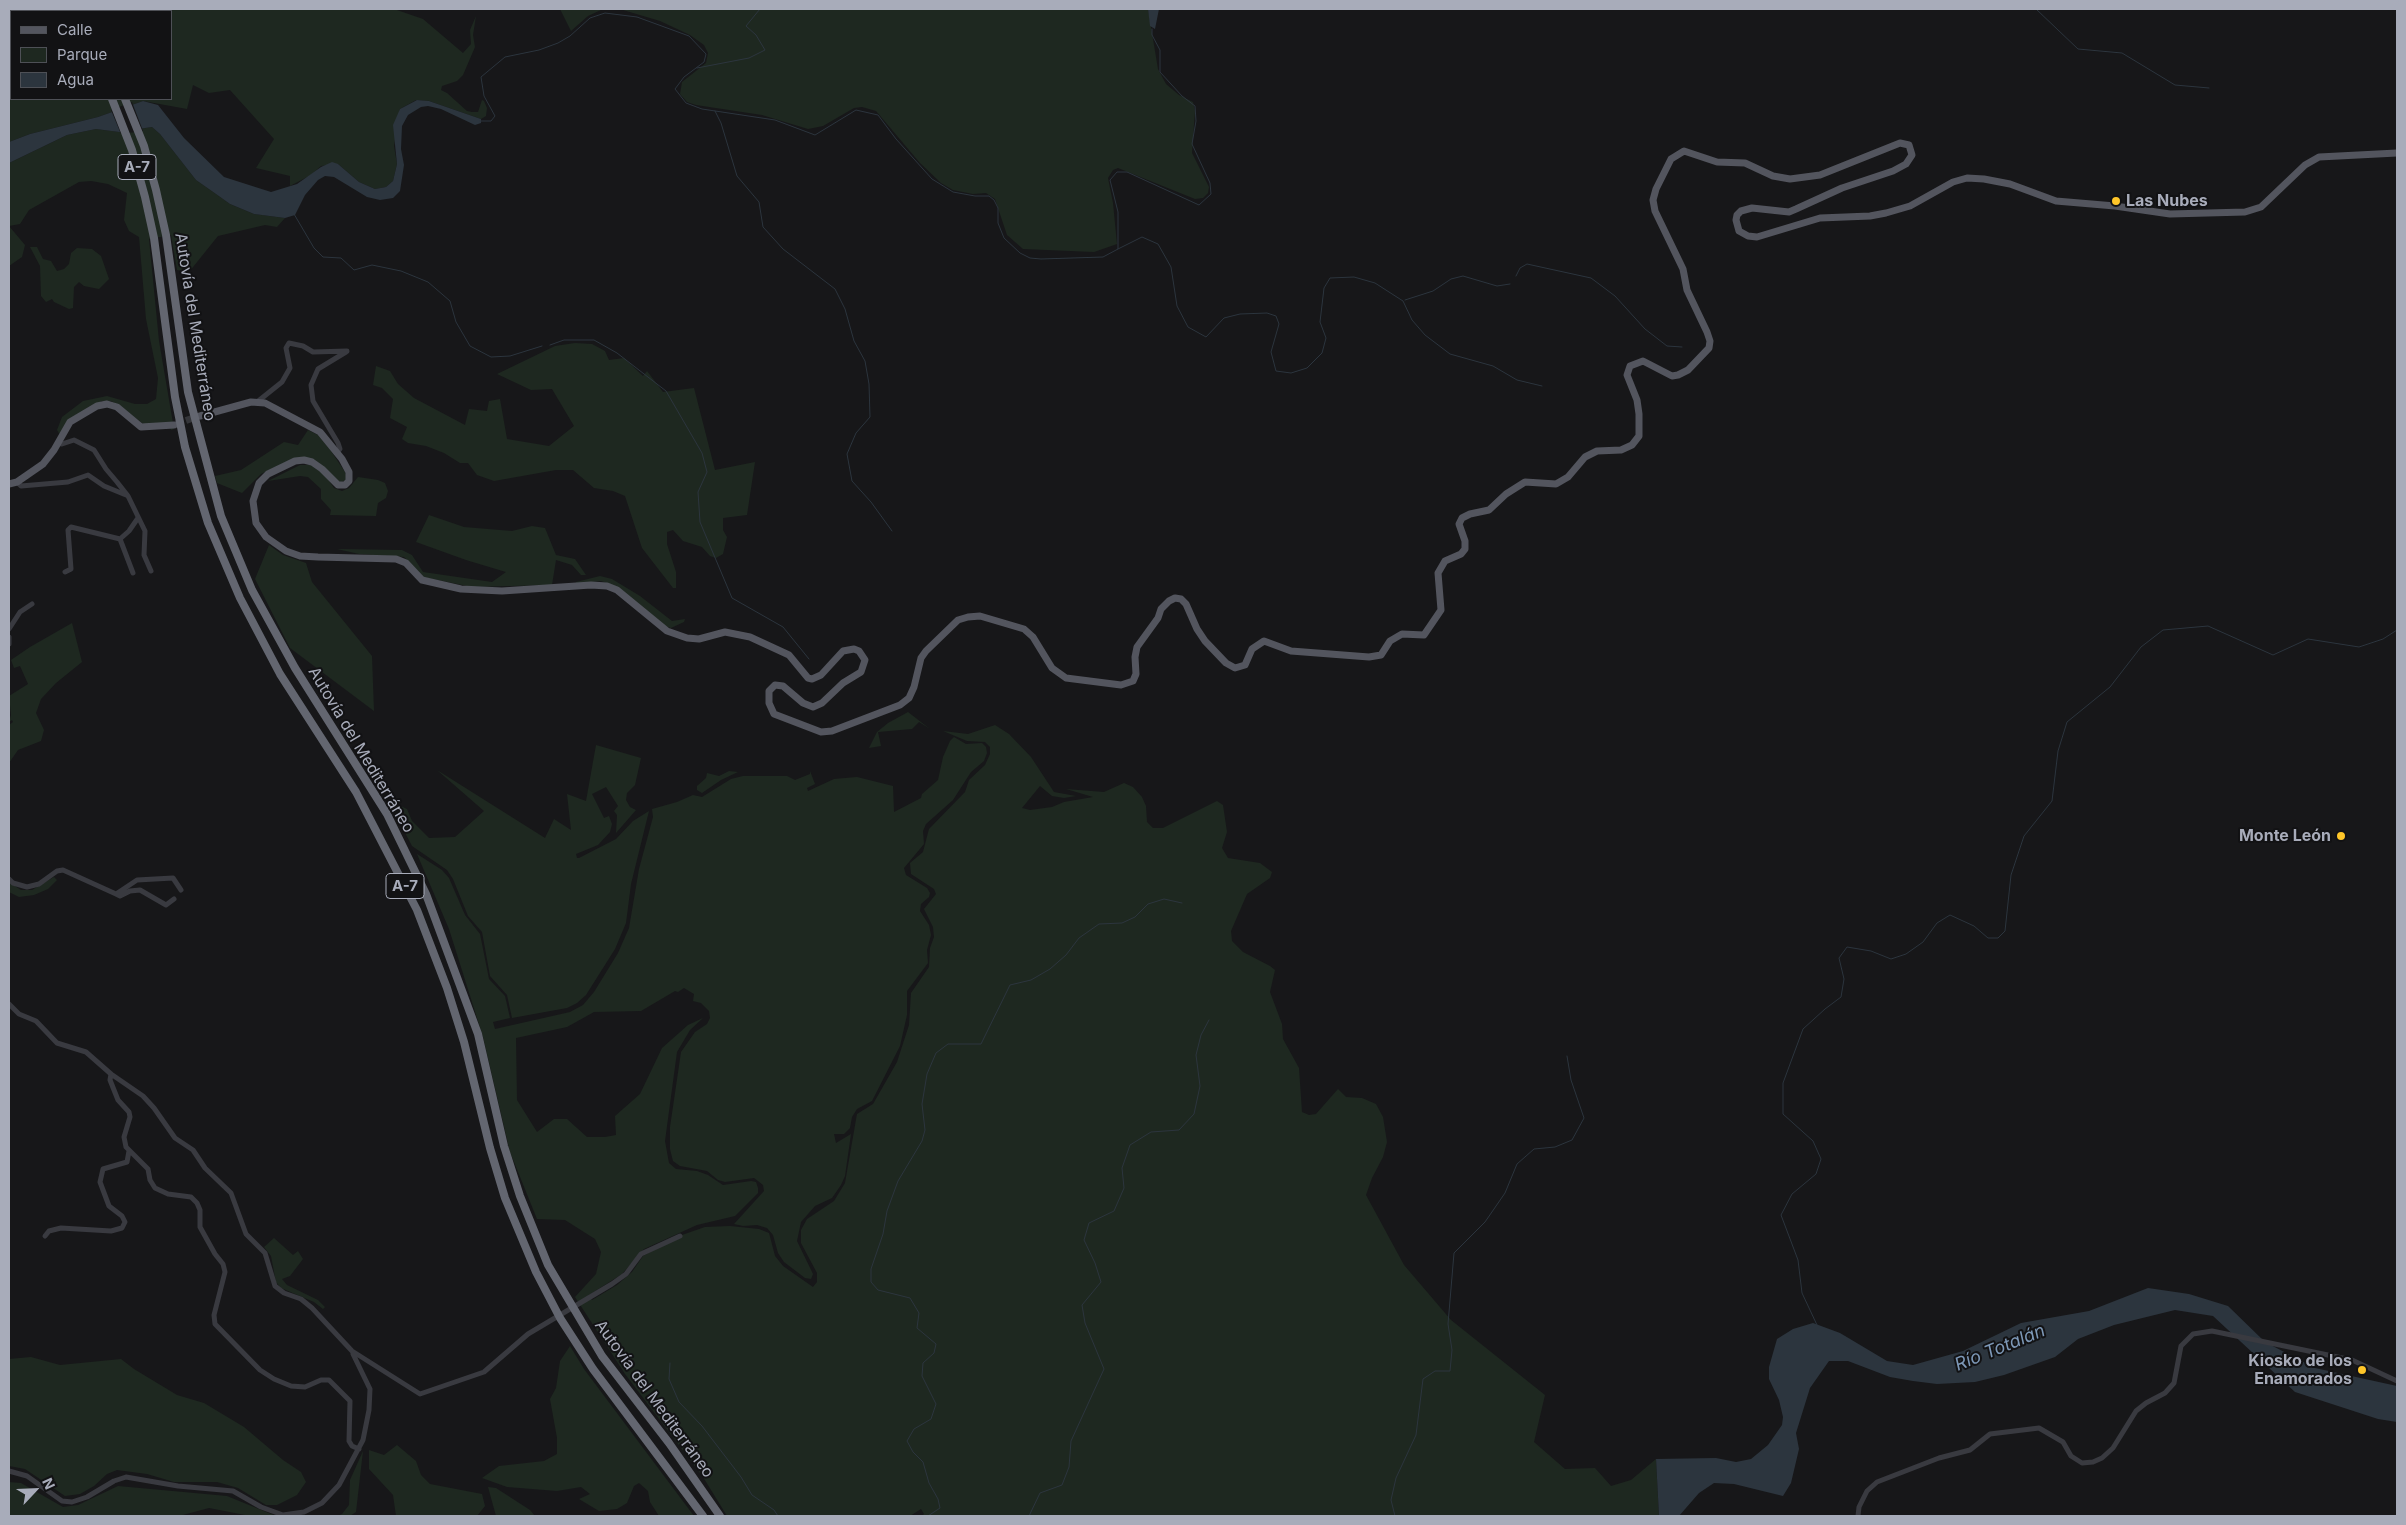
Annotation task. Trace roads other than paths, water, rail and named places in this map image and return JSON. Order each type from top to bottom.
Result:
[{"type":"highway","name":"Autovía del Mediterráneo","points":[[112,100],[132,150],[154,238],[172,380],[185,447],[208,524],[240,598],[280,674],[356,792],[417,910],[447,988],[461,1033],[490,1148],[506,1198],[536,1272],[560,1318],[593,1369],[703,1516]]},
{"type":"highway","name":"Autovía del Mediterráneo","points":[[125,100],[144,146],[166,235],[188,392],[200,443],[221,516],[252,590],[295,668],[386,814],[426,894],[478,1034],[504,1146],[520,1196],[548,1264],[602,1356],[670,1443],[720,1516]]},
{"type":"main road","points":[[200,416],[228,407],[257,402],[265,403],[310,425],[320,432],[336,452],[348,472],[349,481],[345,485],[338,486],[322,469],[312,462],[304,460],[295,461],[268,474],[259,483],[253,501],[254,516],[260,530],[273,544],[300,556],[396,559],[406,563],[422,580],[461,589],[502,591],[591,585],[607,586],[624,595],[667,631],[686,638],[699,639],[725,632],[750,636],[789,655],[808,678],[812,680],[821,675],[843,651],[854,649],[859,651],[865,660],[860,672],[843,683],[822,703],[813,708],[803,703],[782,686],[776,685],[769,691],[768,703],[774,714],[821,732],[832,731],[900,705],[908,698],[914,687],[918,665],[926,651],[958,620],[968,617],[980,616],[1024,629],[1033,637],[1058,674],[1066,678],[1085,682],[1121,685],[1133,681],[1136,674],[1135,657],[1137,647],[1158,618],[1161,609],[1169,600],[1175,598],[1181,599],[1186,604],[1197,629],[1205,640],[1226,663],[1235,668],[1245,665],[1252,648],[1264,641],[1291,651],[1377,656],[1384,651],[1390,641],[1402,634],[1424,635],[1439,615],[1442,606],[1438,573],[1445,562],[1461,554],[1465,549],[1466,541],[1459,524],[1462,518],[1470,514],[1489,510],[1520,484],[1525,482],[1556,484],[1568,477],[1585,458],[1597,451],[1621,450],[1632,445],[1640,436],[1638,400],[1627,375],[1630,366],[1643,361],[1672,376],[1678,375],[1688,370],[1709,348],[1708,332],[1688,290],[1683,269],[1655,212],[1653,200],[1671,159],[1679,152],[1690,151],[1717,162],[1745,163],[1772,176],[1790,178],[1820,175],[1900,143],[1909,145],[1912,149],[1909,160],[1893,171],[1842,188],[1789,212],[1752,208],[1741,211],[1737,215],[1736,220],[1739,231],[1748,236],[1757,236],[1820,218],[1870,216],[1886,213],[1910,206],[1953,182],[1967,178],[1984,178],[2010,184],[2056,201],[2115,206],[2170,214],[2244,212],[2261,207],[2305,165],[2319,157],[2397,153]]},
{"type":"main road","points":[[9,484],[17,482],[43,464],[70,422],[84,412],[108,404],[118,407],[141,427],[174,425]]},
{"type":"street","points":[[257,402],[282,382],[290,368],[286,348],[289,343],[295,343],[319,352],[341,350],[347,352],[318,369],[311,385],[313,401],[338,443],[340,449],[336,452]]},
{"type":"street","points":[[58,443],[62,444],[74,440],[94,450],[106,469],[128,496],[145,530],[144,555],[151,571]]},
{"type":"street","points":[[17,482],[21,486],[68,482],[88,475],[104,486],[128,496]]},
{"type":"street","points":[[120,539],[129,532],[138,518]]},
{"type":"street","points":[[65,572],[71,568],[68,530],[71,526],[120,539]]},
{"type":"street","points":[[120,539],[133,573]]},
{"type":"street","points":[[9,629],[20,612],[32,604]]},
{"type":"street","points":[[9,637],[9,644]]},
{"type":"street","points":[[9,879],[13,883],[27,887],[39,884],[57,871],[63,870],[120,896],[130,891],[140,890],[166,905],[174,899]]},
{"type":"street","points":[[116,894],[137,880],[173,878],[180,890]]},
{"type":"street","points":[[9,1004],[19,1014],[36,1021],[57,1043],[86,1052],[111,1074],[143,1096],[154,1108],[171,1133],[193,1150],[205,1168],[231,1193],[246,1234],[265,1253],[276,1286],[284,1293],[301,1299],[312,1308],[352,1351],[420,1394],[484,1372],[528,1334],[626,1274],[642,1254],[680,1236]]},
{"type":"street","points":[[111,1074],[110,1080],[118,1100],[129,1112],[130,1117],[124,1137],[129,1151],[148,1169],[154,1188],[168,1194],[191,1198],[197,1202],[200,1210],[200,1227],[215,1254],[223,1264],[225,1272],[214,1315],[215,1324],[260,1370],[274,1379],[291,1386],[304,1387],[321,1380],[329,1380],[350,1401],[349,1441],[352,1446],[359,1449]]},
{"type":"street","points":[[45,1236],[49,1231],[61,1228],[111,1231],[122,1228],[125,1222],[122,1216],[109,1206],[100,1182],[103,1169],[127,1162],[129,1151]]},
{"type":"street","points":[[1858,1516],[1859,1507],[1867,1491],[1877,1482],[1939,1458],[1970,1450],[1990,1434],[2040,1428],[2063,1442],[2071,1456],[2082,1463],[2093,1462],[2102,1458],[2113,1448],[2136,1411],[2146,1403],[2165,1393],[2174,1383],[2180,1346],[2193,1334],[2212,1331],[2352,1360],[2397,1381]]},
{"type":"street","points":[[9,1471],[27,1476],[62,1501],[72,1502],[126,1477],[178,1486],[233,1491],[270,1511],[295,1516],[322,1503],[332,1493],[339,1485],[359,1449],[369,1410],[370,1388],[352,1351]]},
{"type":"water","points":[[1148,9],[1159,9],[1155,29],[1150,26]]},
{"type":"water","points":[[417,100],[429,101],[481,119],[481,123],[475,125],[441,109],[428,106],[421,107],[408,115],[402,126],[401,149],[404,165],[400,191],[393,198],[380,200],[367,197],[334,177],[325,176],[318,180],[305,195],[295,215],[285,218],[254,214],[230,204],[196,180],[160,134],[152,127],[119,132],[96,129],[67,135],[9,163],[9,142],[30,134],[98,117],[143,101],[158,105],[184,138],[224,177],[271,192],[297,184],[321,167],[332,162],[338,164],[359,182],[375,189],[386,187],[393,181],[397,164],[393,125],[400,109]]},
{"type":"water","name":"Río Totalán","points":[[2148,1288],[2189,1294],[2228,1306],[2265,1342],[2315,1368],[2397,1386],[2397,1422],[2378,1419],[2295,1392],[2213,1316],[2175,1310],[2114,1325],[2078,1339],[2055,1357],[2004,1375],[1975,1382],[1937,1384],[1913,1381],[1890,1377],[1848,1361],[1829,1361],[1810,1388],[1796,1433],[1799,1449],[1791,1483],[1783,1496],[1734,1484],[1714,1483],[1699,1493],[1679,1516],[1659,1516],[1656,1459],[1716,1458],[1736,1462],[1751,1459],[1768,1445],[1782,1425],[1783,1417],[1779,1400],[1769,1379],[1769,1367],[1777,1339],[1793,1329],[1813,1323],[1840,1333],[1887,1361],[1913,1365],[1963,1351],[2021,1323],[2089,1311]]},
{"type":"waterway","points":[[697,68],[749,58],[765,50],[756,35],[746,26],[760,9]]},
{"type":"waterway","points":[[2036,9],[2078,49],[2122,53],[2175,85],[2209,88]]},
{"type":"waterway","points":[[480,121],[491,121],[495,116],[484,96],[481,77],[505,57],[539,50],[558,43],[570,36],[590,18],[605,13],[637,17],[689,36],[706,54],[704,62],[684,77],[675,89],[686,103],[702,109],[775,120],[815,135],[856,110],[878,115],[896,139],[932,179],[953,192],[975,196],[989,196],[994,200],[998,208],[998,223],[1004,238],[1020,253],[1030,258],[1041,259],[1103,257],[1118,249],[1118,212],[1110,180],[1117,172],[1127,172],[1199,205],[1211,194],[1210,183],[1192,144],[1196,121],[1195,106],[1182,96],[1160,72],[1160,50],[1152,35],[1152,29]]},
{"type":"waterway","points":[[715,111],[721,123],[737,176],[759,202],[763,227],[783,249],[835,289],[845,309],[854,341],[865,361],[869,384],[870,417],[856,433],[847,454],[852,481],[871,502],[892,531]]},
{"type":"waterway","points":[[294,214],[314,248],[323,257],[341,258],[354,270],[372,265],[401,271],[428,282],[450,301],[456,322],[470,346],[491,357],[510,356],[542,346]]},
{"type":"waterway","points":[[1118,249],[1142,237],[1158,244],[1171,267],[1177,306],[1188,327],[1206,337],[1224,318],[1240,314],[1267,313],[1276,316],[1279,324],[1271,352],[1276,371],[1291,373],[1307,368],[1322,353],[1326,338],[1320,322],[1324,288],[1330,278],[1354,277],[1375,283],[1403,301],[1412,320],[1425,335],[1450,354],[1493,366],[1517,380],[1542,386]]},
{"type":"waterway","points":[[1516,276],[1520,268],[1527,264],[1591,278],[1615,296],[1645,329],[1667,346],[1682,347]]},
{"type":"waterway","points":[[1405,300],[1433,291],[1451,279],[1463,276],[1497,286],[1510,284]]},
{"type":"waterway","points":[[550,345],[564,340],[594,340],[617,353],[666,391],[702,453],[707,472],[698,492],[700,522],[732,598],[783,627],[809,659]]},
{"type":"waterway","points":[[1817,1325],[1802,1293],[1798,1260],[1781,1215],[1792,1194],[1816,1174],[1821,1159],[1813,1141],[1783,1114],[1783,1083],[1803,1029],[1841,997],[1844,979],[1839,958],[1847,947],[1871,951],[1891,959],[1906,954],[1923,942],[1937,923],[1950,915],[1974,926],[1988,938],[1998,938],[2005,931],[2011,875],[2024,836],[2052,801],[2058,751],[2067,722],[2110,687],[2141,647],[2163,630],[2208,626],[2273,655],[2308,639],[2359,647],[2383,639],[2397,630]]},
{"type":"waterway","points":[[928,1516],[940,1508],[938,1499],[929,1483],[923,1462],[913,1452],[907,1441],[914,1429],[931,1419],[936,1404],[922,1376],[923,1363],[934,1353],[936,1344],[917,1328],[919,1313],[910,1298],[878,1290],[871,1282],[871,1269],[883,1234],[887,1211],[898,1181],[922,1141],[925,1130],[922,1104],[927,1074],[936,1053],[948,1044],[981,1044],[1010,985],[1031,980],[1050,969],[1066,955],[1079,938],[1099,924],[1122,923],[1135,917],[1148,904],[1164,899],[1182,903]]},
{"type":"waterway","points":[[1029,1516],[1040,1493],[1062,1485],[1069,1467],[1071,1441],[1104,1369],[1085,1323],[1082,1305],[1101,1282],[1095,1263],[1084,1240],[1089,1223],[1114,1211],[1124,1188],[1122,1168],[1130,1145],[1151,1132],[1179,1130],[1194,1114],[1200,1086],[1196,1055],[1201,1035],[1209,1020]]},
{"type":"waterway","points":[[1395,1516],[1391,1500],[1396,1478],[1416,1435],[1423,1379],[1435,1371],[1450,1371],[1452,1350],[1448,1324],[1454,1253],[1485,1222],[1505,1193],[1517,1164],[1534,1149],[1555,1147],[1572,1140],[1584,1118],[1571,1080],[1567,1056]]},
{"type":"waterway","points":[[670,1363],[669,1379],[679,1402],[702,1426],[741,1477],[752,1495],[774,1510],[778,1516]]},
{"type":"tunnel","points":[[176,424],[199,416]]},
{"type":"place","name":"Las Nubes","points":[[2116,201]]},
{"type":"place","name":"Monte León","points":[[2341,836]]},
{"type":"place","name":"Kiosko de los Enamorados","points":[[2362,1370]]}]
